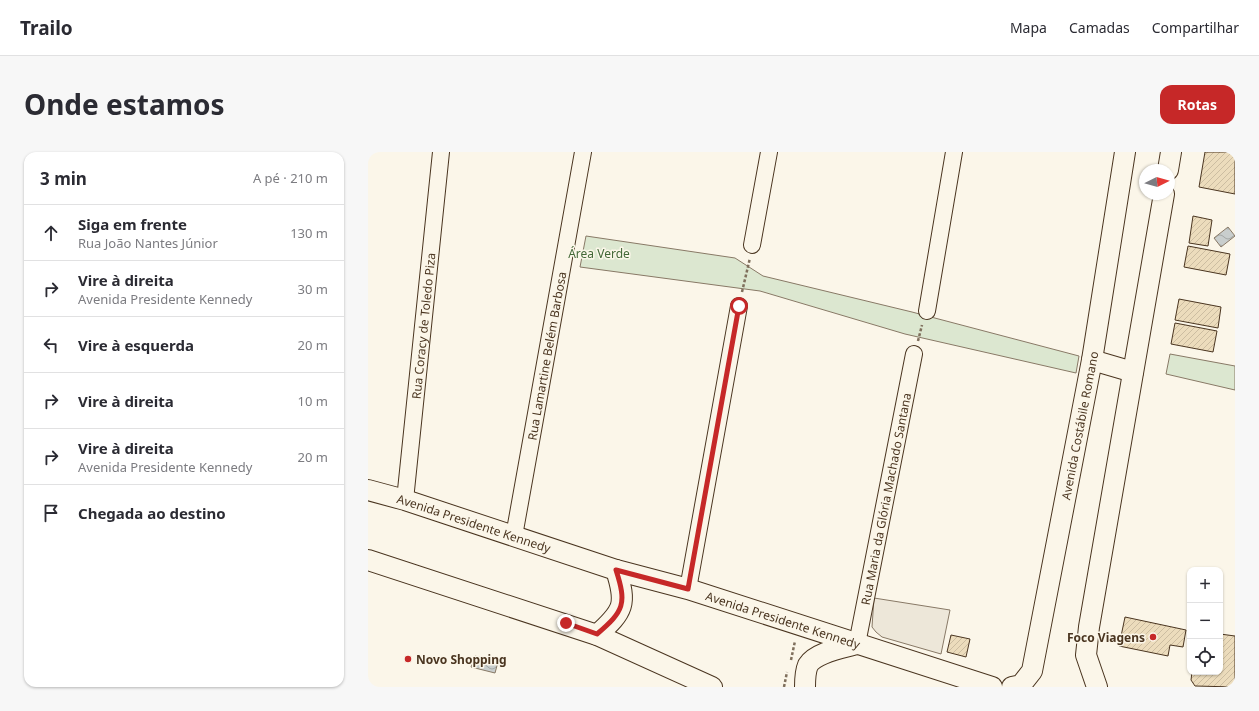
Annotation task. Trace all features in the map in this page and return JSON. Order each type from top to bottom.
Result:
[{"type":"main road","name":"Avenida Costábile Romano","points":[[1012,687],[1021,685],[1032,671],[1092,360],[1125,152]]},
{"type":"main road","points":[[1169,164],[1171,152]]},
{"type":"main road","points":[[1097,687],[1086,655],[1088,634],[1163,200]]},
{"type":"main road","points":[[1092,360],[1133,372]]},
{"type":"main road","name":"Avenida Presidente Kennedy","points":[[368,490],[405,500],[616,570],[688,589],[992,687]]},
{"type":"main road","points":[[368,560],[597,634],[689,682],[712,687]]},
{"type":"main road","points":[[597,634],[616,618],[622,605],[623,590],[616,570]]},
{"type":"main road","points":[[805,687],[807,668],[816,658],[857,644]]},
{"type":"street","name":"Rua Coracy de Toledo Piza","points":[[405,500],[441,152]]},
{"type":"street","name":"Rua Lamartine Belém Barbosa","points":[[514,536],[583,152]]},
{"type":"street","points":[[752,246],[769,152]]},
{"type":"street","points":[[927,311],[954,152]]},
{"type":"street","points":[[688,589],[739,306]]},
{"type":"street","name":"Rua Maria da Glória Machado Santana","points":[[857,644],[914,354]]},
{"type":"path","points":[[739,306],[752,246]]},
{"type":"path","points":[[914,354],[927,311]]},
{"type":"path","points":[[790,664],[800,626]]},
{"type":"path","points":[[784,687],[788,672]]},
{"type":"green space","name":"Área Verde","points":[[586,236],[735,258],[763,276],[912,312],[1079,356],[1076,373],[905,334],[760,291],[580,267]]},
{"type":"green space","points":[[1170,354],[1235,366],[1235,390],[1166,374]]},
{"type":"shaded area","points":[[874,598],[950,610],[941,654],[882,637],[876,632],[872,627]]},
{"type":"water","points":[[1228,227],[1235,236],[1221,247],[1214,238]]},
{"type":"water","points":[[475,656],[498,662],[495,673],[471,667]]},
{"type":"building","points":[[1205,152],[1235,152],[1235,194],[1199,187]]},
{"type":"building","points":[[1193,216],[1212,220],[1208,246],[1189,243]]},
{"type":"building","points":[[1188,246],[1230,254],[1226,275],[1184,267]]},
{"type":"building","points":[[1179,299],[1221,307],[1218,328],[1175,320]]},
{"type":"building","points":[[1175,323],[1217,331],[1213,352],[1171,344]]},
{"type":"building","name":"Foco Viagens","points":[[1125,617],[1186,630],[1183,647],[1170,645],[1168,656],[1119,646]]},
{"type":"building","points":[[1223,634],[1235,636],[1235,687],[1195,686],[1191,680],[1192,675],[1223,675]]},
{"type":"building","points":[[951,635],[970,639],[966,657],[947,652]]},
{"type":"place","name":"Foco Viagens","points":[[1153,637]]},
{"type":"place","name":"Novo Shopping","points":[[408,659]]},
{"type":"route","points":[[566,623],[597,634],[616,618],[622,605],[623,590],[616,570],[688,589],[739,306]]}]
